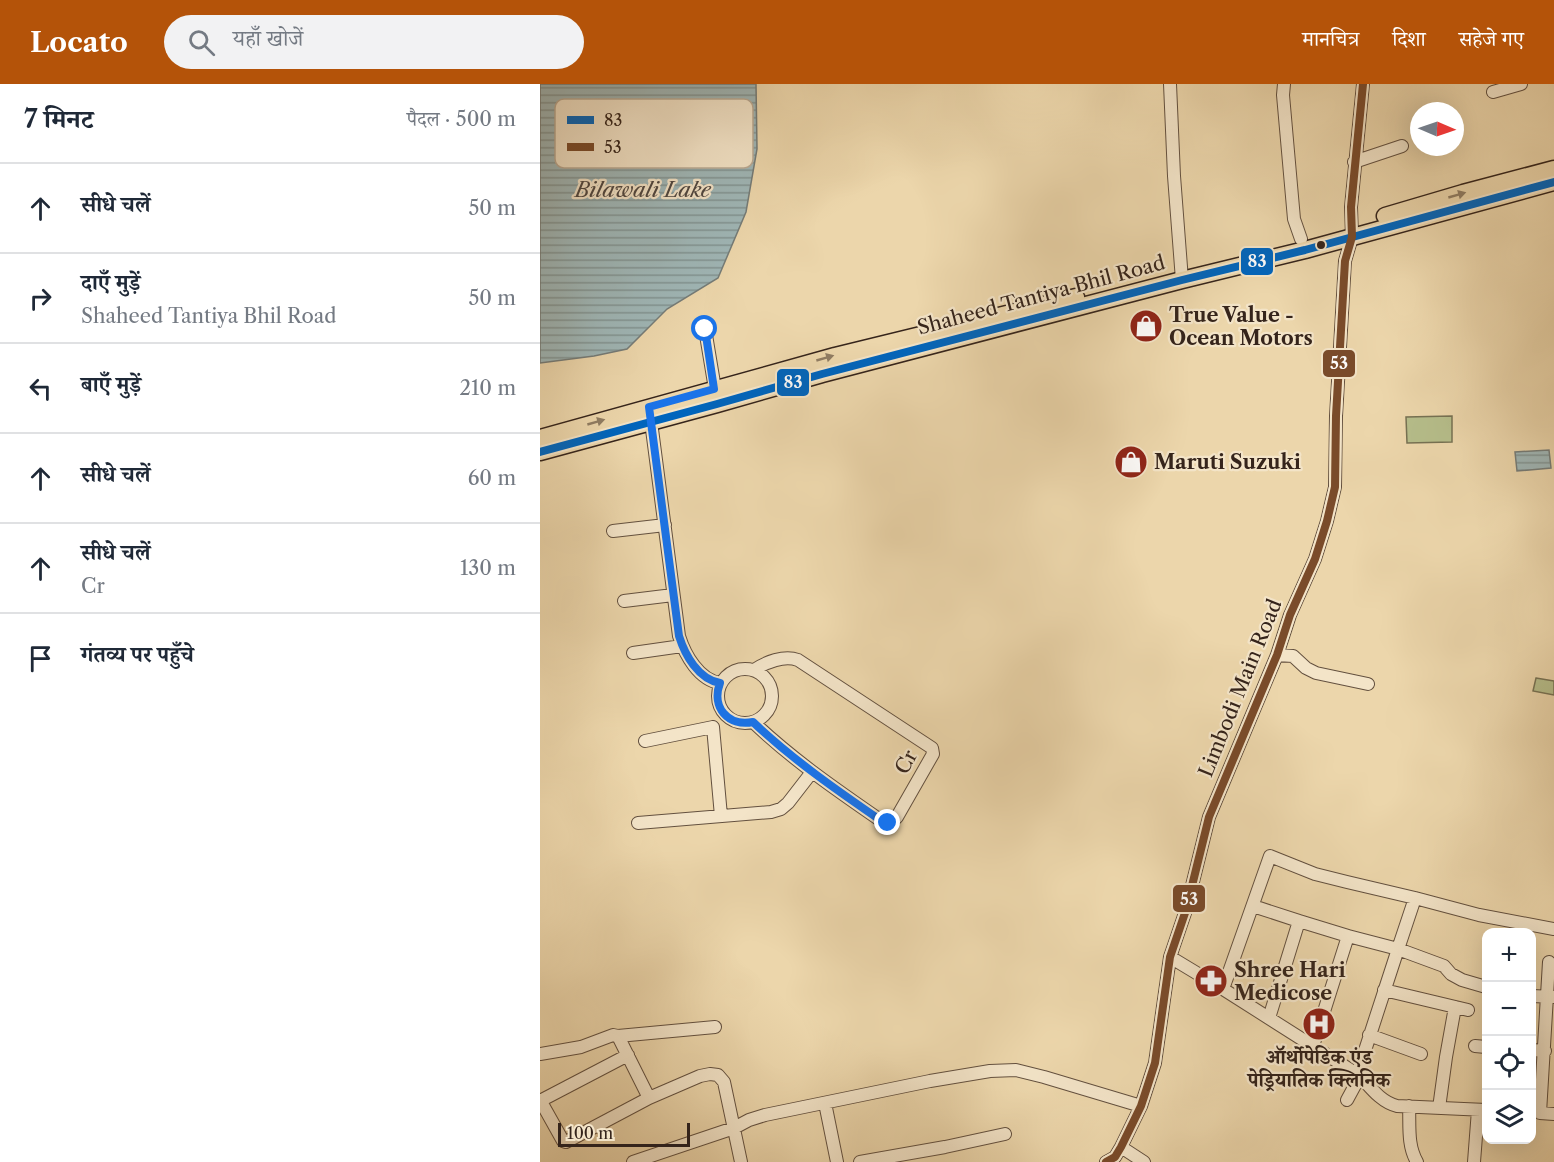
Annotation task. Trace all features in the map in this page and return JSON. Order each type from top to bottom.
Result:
[{"type":"main road","name":"Shaheed Tantiya Bhil Road","points":[[540,452],[714,389],[835,356],[1182,275],[1301,239],[1351,232],[1463,193],[1554,169]]},
{"type":"main road","name":"Shaheed Tantiya Bhil Road","points":[[540,438],[650,414],[717,404],[1182,275],[1554,182]]},
{"type":"street","points":[[1170,84],[1182,275]]},
{"type":"street","points":[[1284,84],[1283,95],[1294,219],[1301,239]]},
{"type":"street","name":"Limbodi Main Road","points":[[1144,1162],[1116,1157],[1141,1106],[1155,1063],[1170,957],[1186,910],[1209,817],[1277,655],[1290,615],[1315,559],[1335,487],[1336,416],[1345,261],[1351,232],[1354,162],[1363,84]]},
{"type":"street","points":[[1493,92],[1521,84]]},
{"type":"street","points":[[1354,162],[1402,146]]},
{"type":"street","points":[[705,329],[714,389]]},
{"type":"street","points":[[650,414],[679,636],[689,658],[704,677],[711,682],[720,683]]},
{"type":"street","points":[[613,531],[664,525]]},
{"type":"street","points":[[624,601],[673,595]]},
{"type":"street","points":[[633,653],[682,646]]},
{"type":"street","points":[[1277,655],[1293,656],[1306,668],[1316,673],[1368,684]]},
{"type":"street","name":"Cr","points":[[753,722],[812,772],[883,822],[888,823],[897,817],[933,754],[932,748],[798,660],[790,657],[764,664],[754,670]]},
{"type":"street","points":[[747,668],[754,670],[768,681],[772,693],[768,710],[753,722],[735,722],[720,709],[717,696],[720,683],[734,670],[747,668]]},
{"type":"street","points":[[721,816],[713,727],[719,717],[724,714]]},
{"type":"street","points":[[645,741],[713,727]]},
{"type":"street","points":[[638,823],[771,812],[781,809],[788,803],[812,772]]},
{"type":"street","points":[[1223,989],[1270,856],[1315,874],[1479,915],[1554,929]]},
{"type":"street","points":[[1347,1100],[1358,1076],[1415,898]]},
{"type":"street","points":[[1253,906],[1431,960],[1444,966],[1451,974],[1462,980],[1482,986]]},
{"type":"street","points":[[1269,1018],[1299,921]]},
{"type":"street","points":[[1313,1046],[1348,936]]},
{"type":"street","points":[[1170,957],[1358,1076],[1389,1104],[1482,1110],[1474,1162]]},
{"type":"street","points":[[1550,962],[1550,997],[1545,1051],[1536,1113],[1554,1114]]},
{"type":"street","points":[[1384,990],[1462,1009],[1446,1057],[1439,1108]]},
{"type":"street","points":[[540,1054],[581,1047],[613,1035],[715,1027]]},
{"type":"street","points":[[1370,1035],[1421,1054]]},
{"type":"street","points":[[618,1036],[649,1098]]},
{"type":"street","points":[[1536,1050],[1545,1051]]},
{"type":"street","points":[[628,1055],[540,1101],[563,1141],[566,1142],[649,1098],[700,1076],[710,1074],[718,1075],[724,1083],[741,1162]]},
{"type":"street","points":[[633,1162],[734,1128],[765,1115],[990,1071],[1016,1070],[1141,1106]]},
{"type":"street","points":[[825,1103],[837,1162]]},
{"type":"street","points":[[1409,1106],[1410,1144],[1418,1162]]},
{"type":"street","points":[[860,1162],[1005,1134]]},
{"type":"green space","points":[[1452,416],[1452,442],[1407,443],[1406,417]]},
{"type":"green space","points":[[1536,678],[1554,681],[1554,695],[1533,691]]},
{"type":"water","name":"Bilawali Lake","points":[[540,84],[756,84],[757,149],[746,212],[718,278],[667,309],[627,349],[540,363]]},
{"type":"water","points":[[1549,450],[1551,468],[1517,471],[1515,452]]},
{"type":"transit line","name":"53","points":[[1106,1162],[1115,1157],[1121,1147],[1141,1106],[1155,1063],[1170,957],[1186,910],[1209,817],[1277,655],[1290,615],[1315,559],[1327,521],[1335,487],[1336,416],[1345,261],[1352,237],[1351,207],[1363,84]]},
{"type":"transit line","name":"83","points":[[540,452],[822,374],[1305,250],[1554,182]]},
{"type":"place","name":"True Value - Ocean Motors","points":[[1146,326]]},
{"type":"place","name":"Maruti Suzuki","points":[[1131,462]]},
{"type":"place","name":"Shree Hari Medicose","points":[[1211,981]]},
{"type":"place","name":"ऑर्थोपेडिक एंड पेड्रियातिक क्लिनिक","points":[[1319,1024]]},
{"type":"route","points":[[705,329],[714,389],[649,407],[679,636],[683,649],[704,677],[711,682],[720,683],[717,696],[720,709],[724,714],[735,722],[753,722],[812,772],[883,822],[888,823]]}]
